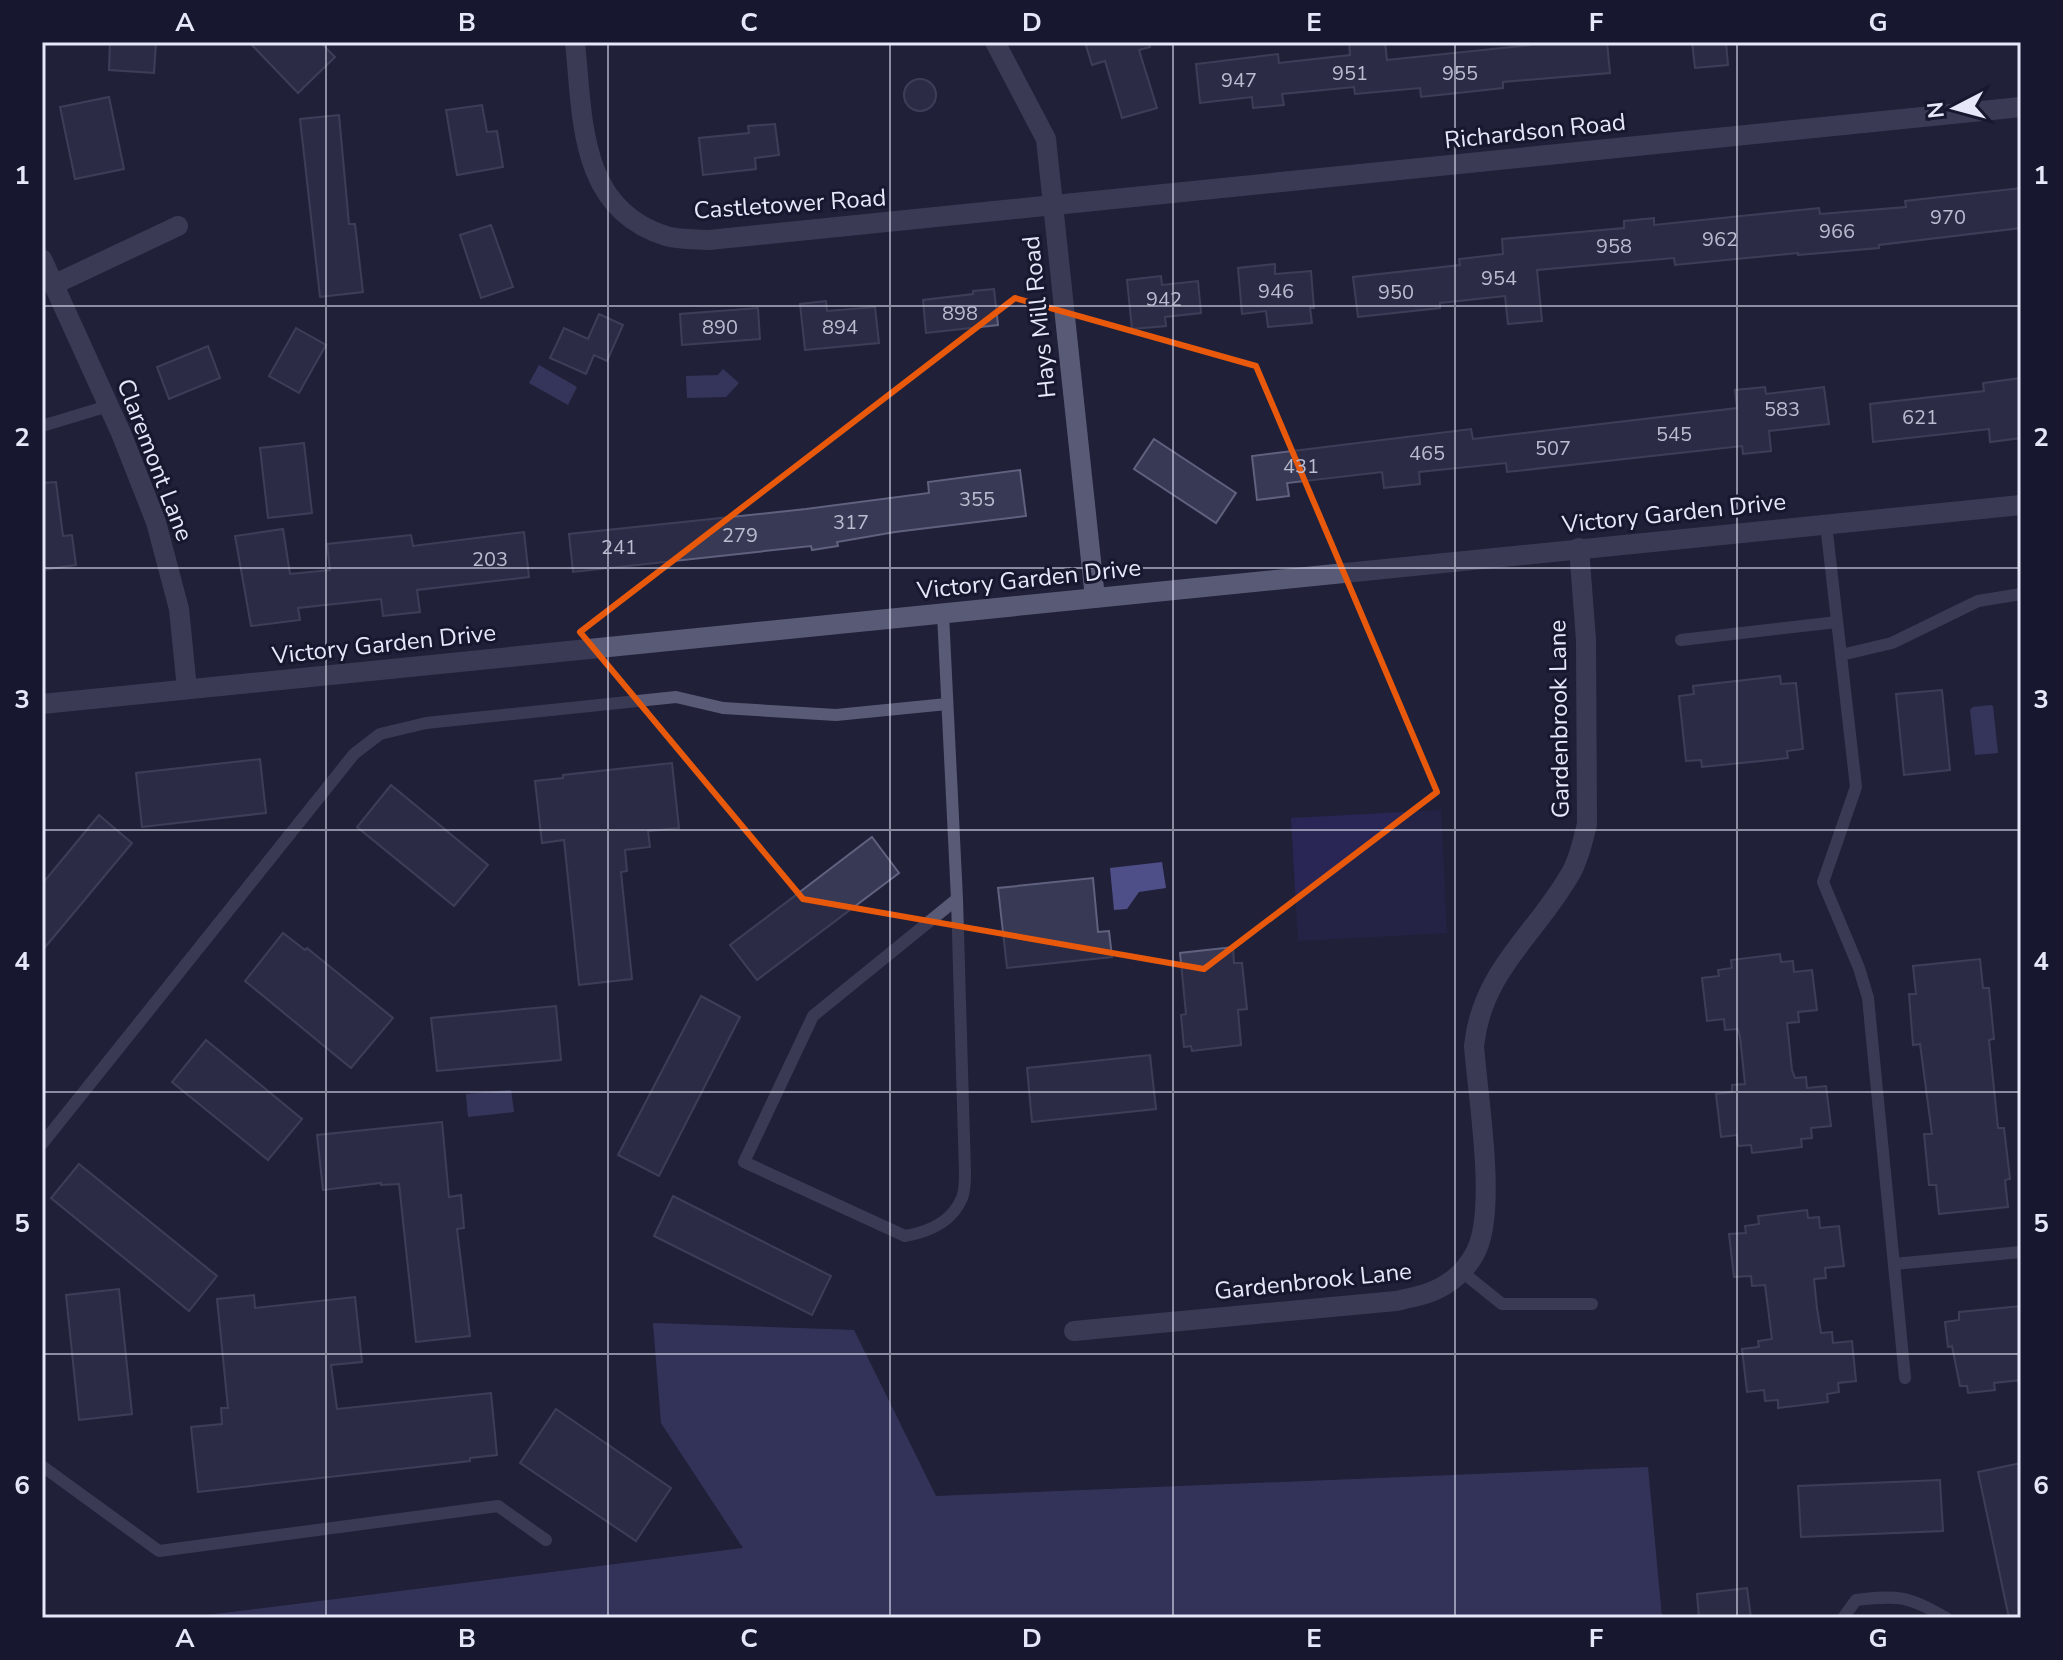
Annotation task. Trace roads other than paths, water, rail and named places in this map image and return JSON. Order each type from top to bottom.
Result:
[{"type":"street","name":"Castletower Road","points":[[575,42],[586,147],[603,191],[630,219],[667,236],[709,240],[1054,206]]},
{"type":"street","name":"Hays Mill Road","points":[[995,42],[1046,139],[1095,598]]},
{"type":"street","name":"Richardson Road","points":[[1054,206],[2021,107]]},
{"type":"street","points":[[53,285],[178,226]]},
{"type":"street","name":"Claremont Lane","points":[[42,259],[156,522],[179,609],[187,689]]},
{"type":"street","name":"Victory Garden Drive","points":[[42,704],[2021,505]]},
{"type":"street","name":"Gardenbrook Lane","points":[[1074,1331],[1396,1301],[1430,1294],[1450,1282],[1479,1246],[1485,1182],[1474,1046],[1477,1025],[1486,995],[1572,872],[1587,824],[1586,640],[1579,548]]},
{"type":"lane","points":[[42,426],[108,406]]},
{"type":"lane","points":[[1826,524],[1856,787],[1823,882],[1859,968],[1868,998],[1905,1378]]},
{"type":"lane","points":[[1841,655],[1892,643],[1978,601],[2021,594]]},
{"type":"lane","points":[[943,614],[957,899],[965,1173],[963,1198],[945,1221],[924,1233],[905,1236],[744,1162],[813,1016],[957,899]]},
{"type":"lane","points":[[1681,640],[1837,622]]},
{"type":"lane","points":[[42,1144],[354,754],[380,734],[426,723],[676,697],[723,708],[836,715],[947,704]]},
{"type":"lane","points":[[1894,1264],[2021,1252]]},
{"type":"lane","points":[[1461,1271],[1502,1304],[1592,1304]]},
{"type":"lane","points":[[42,1466],[159,1551],[498,1506],[546,1540]]},
{"type":"lane","points":[[1843,1618],[1856,1600],[1894,1596],[1920,1602],[1946,1618]]}]
